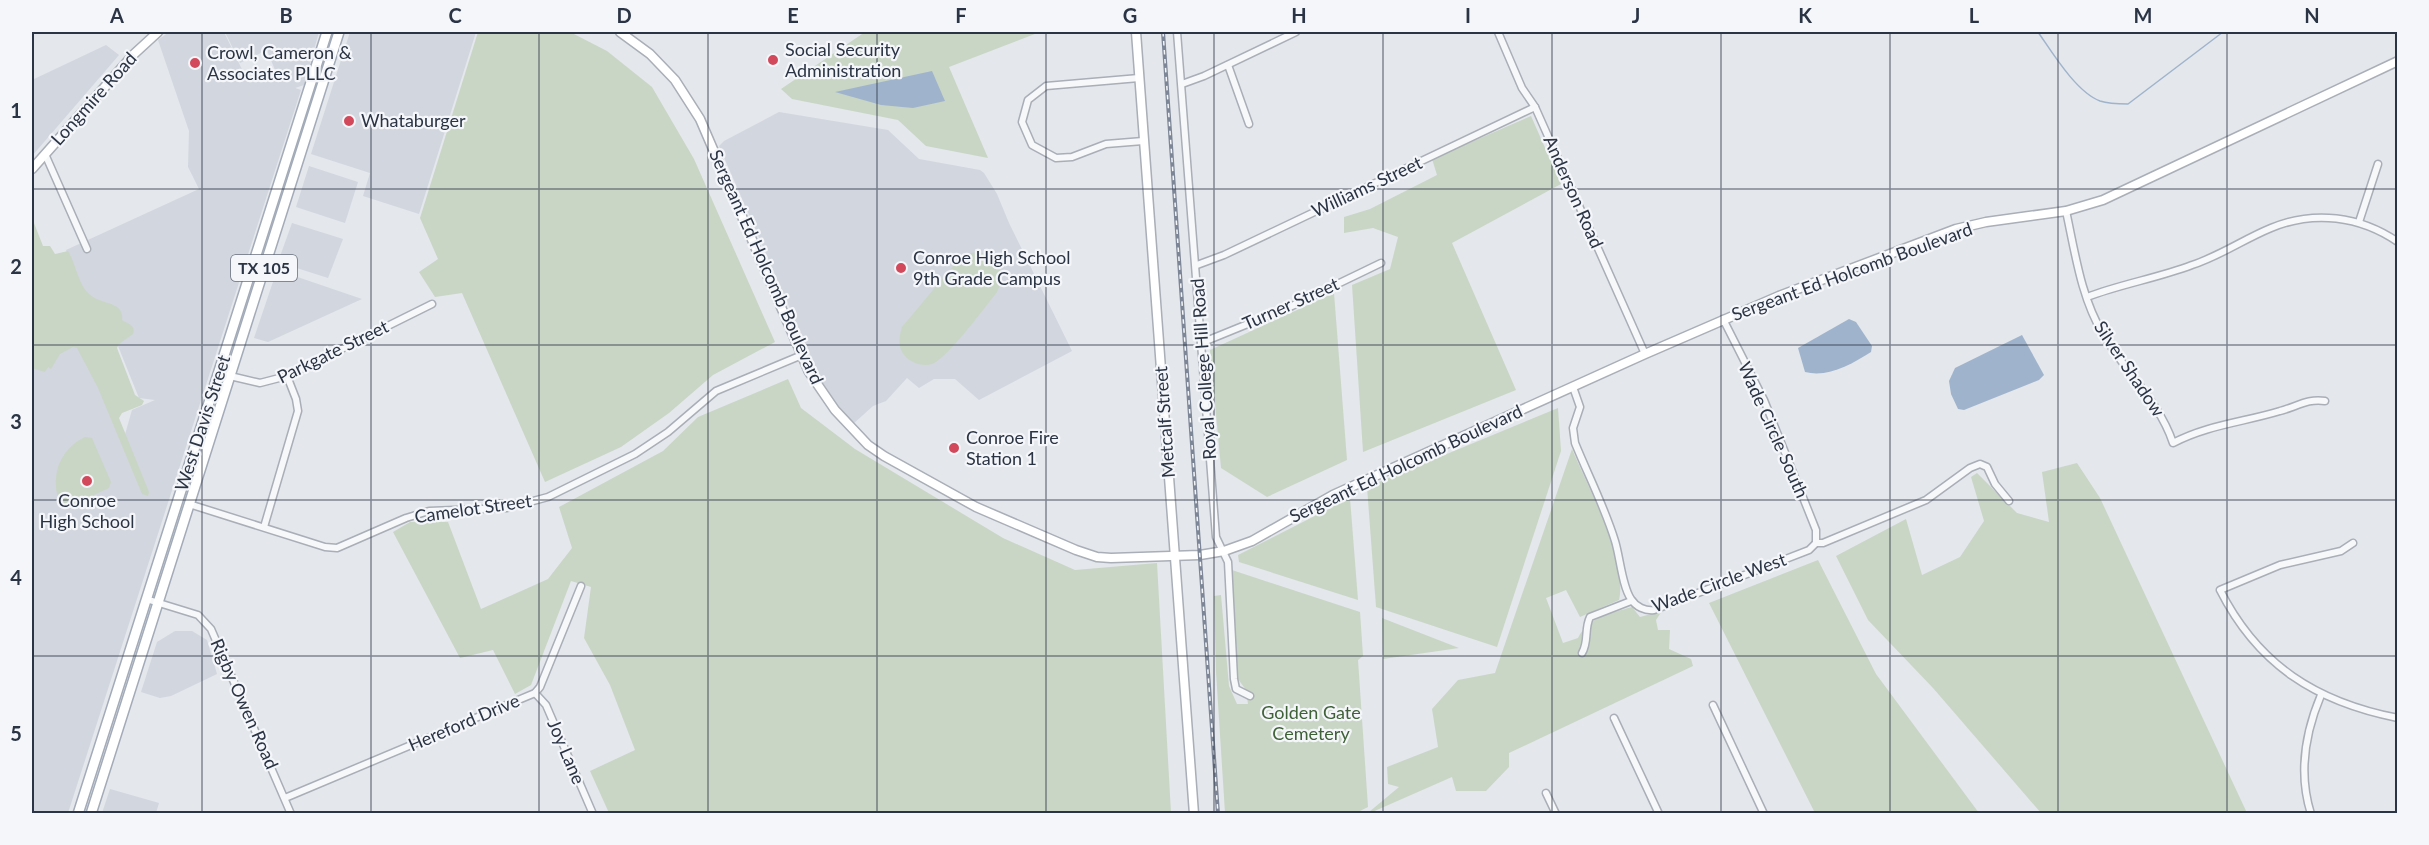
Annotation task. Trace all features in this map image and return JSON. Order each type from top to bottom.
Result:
[{"type":"main road","name":"West Davis Street","points":[[78,813],[327,32]]},
{"type":"main road","name":"West Davis Street","points":[[91,813],[339,32]]},
{"type":"main road","points":[[282,213],[277,204],[290,163],[290,148]]},
{"type":"main road","points":[[230,376],[227,363],[237,331],[236,320]]},
{"type":"main road","points":[[214,426],[213,414],[222,381],[220,369]]},
{"type":"main road","points":[[189,504],[184,497],[196,458],[194,452]]},
{"type":"main road","points":[[117,730],[112,722],[125,679],[123,671]]},
{"type":"street","name":"Longmire Road","points":[[32,169],[134,54],[158,32]]},
{"type":"street","name":"Sergeant Ed Holcomb Boulevard","points":[[620,32],[639,44],[675,80],[700,118],[809,372],[835,410],[868,445],[976,507],[1076,550],[1097,557],[1111,558],[1200,555],[1224,551],[1252,541],[1333,495],[1724,319],[1956,229],[1986,222],[2066,211],[2103,200],[2397,61]]},
{"type":"street","name":"Metcalf Street","points":[[1136,32],[1194,813]]},
{"type":"street","name":"Royal College Hill Road","points":[[1177,32],[1197,265],[1216,537],[1228,562],[1236,689],[1250,696]]},
{"type":"street","points":[[1182,84],[1296,32]]},
{"type":"street","name":"Anderson Road","points":[[1498,32],[1522,88],[1536,107],[1645,354]]},
{"type":"street","points":[[1228,64],[1250,124]]},
{"type":"street","points":[[1139,78],[1046,86],[1028,100],[1022,122],[1032,145],[1056,158],[1072,157],[1106,144],[1143,141]]},
{"type":"street","name":"Williams Street","points":[[1197,265],[1224,255],[1536,107]]},
{"type":"street","points":[[45,154],[87,249]]},
{"type":"street","points":[[2359,222],[2378,164]]},
{"type":"street","name":"Silver Shadow","points":[[2066,211],[2087,297],[2103,334],[2152,401],[2169,429],[2173,442],[2215,426],[2279,412],[2313,399],[2325,401]]},
{"type":"street","points":[[2087,297],[2195,264],[2285,222],[2323,218],[2359,222],[2397,242]]},
{"type":"street","name":"Turner Street","points":[[1201,343],[1292,306],[1381,263]]},
{"type":"street","name":"Parkgate Street","points":[[230,376],[260,383],[287,376],[432,304]]},
{"type":"street","name":"Wade Circle South","points":[[1724,319],[1764,400],[1816,530],[1816,543]]},
{"type":"street","name":"Camelot Street","points":[[189,504],[325,547],[337,548],[406,518],[429,511],[507,508],[548,497],[635,454],[668,432],[717,392],[802,355]]},
{"type":"street","points":[[264,527],[298,411],[287,376]]},
{"type":"street","points":[[1574,387],[1580,407],[1573,428],[1575,443],[1614,540],[1631,601]]},
{"type":"street","name":"Wade Circle West","points":[[1582,653],[1586,645],[1586,626],[1590,617],[1631,601],[1644,610],[1654,610],[1809,550],[1816,543],[1823,543],[1926,500],[1970,468],[1980,464],[1987,467],[1995,484],[2009,501]]},
{"type":"street","points":[[2353,543],[2341,551],[2280,565],[2220,590],[2242,626],[2262,651],[2286,672],[2321,695],[2355,708],[2397,718]]},
{"type":"street","name":"Hereford Drive","points":[[285,798],[535,693],[540,687],[581,586]]},
{"type":"street","name":"Rigby Owen Road","points":[[146,599],[198,615],[211,629],[291,813]]},
{"type":"street","name":"Joy Lane","points":[[535,693],[546,705],[593,813]]},
{"type":"street","points":[[2311,813],[2306,790],[2305,752],[2310,725],[2321,695]]},
{"type":"street","points":[[1713,705],[1764,813]]},
{"type":"street","points":[[1614,718],[1659,813]]},
{"type":"street","points":[[1546,793],[1556,813]]},
{"type":"shaded area","points":[[169,32],[224,32],[248,82],[275,70],[267,50],[240,63],[225,32],[319,32],[304,85],[295,88],[301,90],[68,813],[32,813],[32,223],[124,438],[132,410],[155,400],[139,398],[116,341],[81,292],[66,250],[199,189],[188,167],[189,131],[158,40]]},
{"type":"shaded area","points":[[350,32],[476,32],[419,214],[363,196],[370,173],[311,154]]},
{"type":"shaded area","points":[[106,45],[119,55],[32,156],[32,80]]},
{"type":"shaded area","name":"Conroe High School 9th Grade Campus","points":[[779,112],[888,130],[919,159],[980,170],[984,173],[997,194],[1072,351],[979,400],[955,379],[934,379],[919,388],[907,378],[886,401],[873,406],[853,424],[822,382],[719,146],[724,141]]},
{"type":"shaded area","points":[[309,166],[358,182],[345,223],[296,207]]},
{"type":"shaded area","points":[[292,223],[343,239],[328,278],[278,262]]},
{"type":"shaded area","points":[[277,270],[362,299],[268,342],[254,338]]},
{"type":"shaded area","points":[[175,631],[192,631],[207,640],[217,674],[171,696],[160,698],[141,692],[157,642]]},
{"type":"shaded area","points":[[110,789],[159,803],[156,813],[102,813]]},
{"type":"green space","points":[[478,32],[570,32],[607,51],[652,87],[694,159],[775,342],[713,375],[669,413],[621,447],[545,482],[462,293],[435,297],[419,272],[438,259],[420,218]]},
{"type":"green space","points":[[865,32],[1040,32],[949,67],[988,158],[926,146],[898,120],[792,99],[781,89]]},
{"type":"green space","points":[[1531,116],[1561,184],[1452,243],[1516,390],[1363,452],[1352,285],[1390,269],[1398,237],[1373,228],[1344,233],[1344,217],[1370,209],[1437,175],[1432,159]]},
{"type":"green space","points":[[32,218],[43,246],[50,246],[55,254],[68,251],[85,290],[94,297],[120,309],[122,320],[131,325],[133,329],[133,334],[117,348],[135,395],[144,401],[142,405],[122,413],[119,418],[149,492],[148,496],[142,494],[98,388],[77,348],[73,347],[60,354],[51,369],[48,367],[45,372],[32,368]]},
{"type":"green space","points":[[980,252],[992,259],[999,268],[1001,279],[997,292],[966,332],[939,360],[925,365],[911,361],[903,354],[900,346],[902,327],[959,259],[970,253]]},
{"type":"green space","points":[[1334,293],[1347,460],[1267,497],[1221,468],[1210,350]]},
{"type":"green space","points":[[788,379],[801,408],[855,449],[1003,538],[1075,570],[1157,563],[1171,813],[609,813],[590,771],[635,750],[610,685],[584,638],[591,587],[571,581],[531,685],[515,694],[493,650],[460,658],[393,532],[410,522],[448,522],[481,609],[548,579],[572,548],[559,507],[663,451],[698,417]]},
{"type":"green space","points":[[1558,408],[1561,451],[1497,647],[1376,607],[1367,487]]},
{"type":"green space","points":[[85,437],[92,438],[111,482],[109,488],[65,508],[61,506],[57,496],[58,466],[68,449]]},
{"type":"green space","points":[[1572,449],[1605,524],[1618,565],[1620,584],[1619,600],[1580,617],[1566,590],[1546,598],[1563,643],[1578,638],[1588,625],[1609,614],[1632,607],[1640,617],[1662,611],[1656,620],[1658,630],[1670,630],[1669,649],[1691,659],[1693,666],[1509,753],[1509,767],[1486,791],[1456,791],[1452,777],[1370,813],[1399,787],[1388,784],[1387,767],[1438,747],[1432,709],[1458,680],[1495,673]]},
{"type":"green space","points":[[2077,463],[2100,498],[2247,813],[2041,813],[1933,688],[1868,620],[1836,556],[1906,519],[1922,575],[1960,557],[1984,521],[1971,477],[1977,473],[2017,513],[2049,522],[2042,472]]},
{"type":"green space","points":[[1350,498],[1358,600],[1239,562],[1238,555]]},
{"type":"green space","points":[[1818,560],[1876,674],[1979,813],[1815,813],[1709,603]]},
{"type":"green space","name":"Golden Gate Cemetery","points":[[1232,570],[1360,612],[1363,656],[1358,660],[1368,807],[1354,814],[1225,813],[1216,672],[1214,596],[1221,595],[1229,686],[1237,704],[1248,704],[1246,690],[1238,679]]},
{"type":"green space","points":[[1382,618],[1459,648],[1383,659]]},
{"type":"water","points":[[932,71],[945,101],[913,108],[881,105],[835,92]]},
{"type":"water","points":[[1849,319],[1856,322],[1872,346],[1871,352],[1848,365],[1831,371],[1805,372],[1798,348]]},
{"type":"water","points":[[2022,335],[2044,375],[2039,380],[1964,410],[1958,409],[1951,394],[1949,381],[1955,368]]},
{"type":"waterway","points":[[2038,32],[2065,71],[2082,89],[2100,101],[2128,104],[2223,32]]},
{"type":"railway","points":[[1163,32],[1218,814]]},
{"type":"place","name":"Social Security Administration","points":[[773,60]]},
{"type":"place","name":"Crowl, Cameron & Associates PLLC","points":[[195,63]]},
{"type":"place","name":"Whataburger","points":[[349,121]]},
{"type":"place","name":"Conroe High School 9th Grade Campus","points":[[901,268]]},
{"type":"place","name":"Conroe Fire Station 1","points":[[954,448]]},
{"type":"place","name":"Conroe High School","points":[[87,481]]}]
